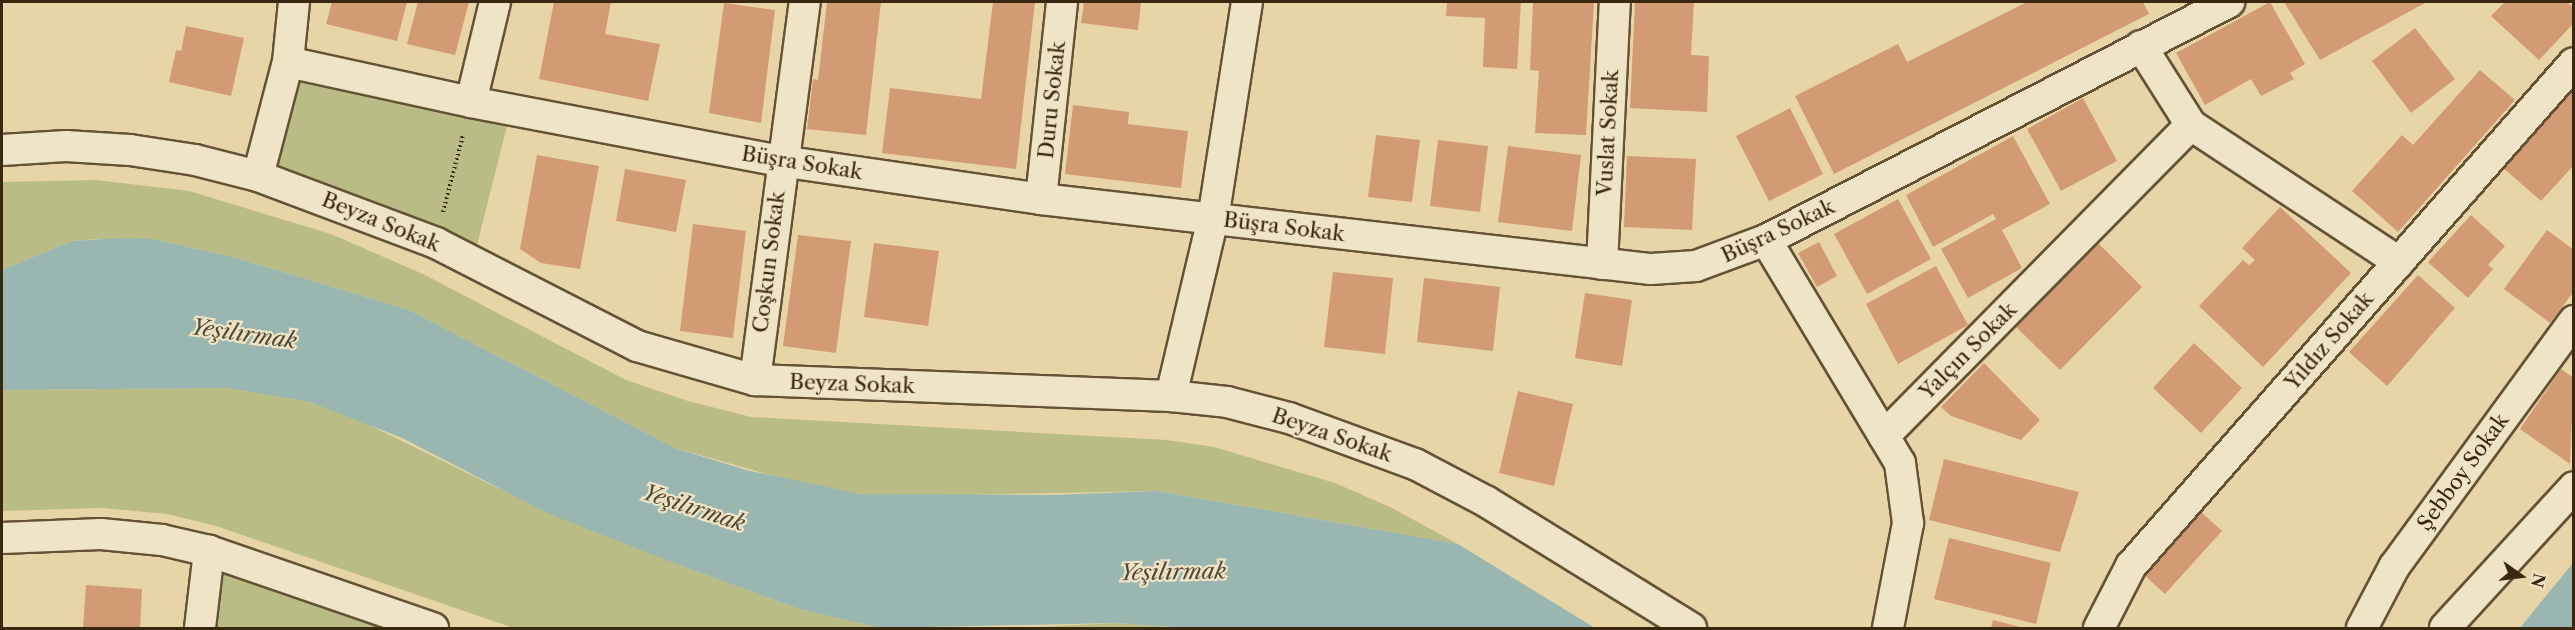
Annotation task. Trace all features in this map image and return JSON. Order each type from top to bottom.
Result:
[{"type":"street","points":[[258,176],[288,62],[294,2]]},
{"type":"street","points":[[471,102],[495,2]]},
{"type":"street","name":"Coşkun Sokak","points":[[754,380],[781,161],[805,2]]},
{"type":"street","name":"Duru Sokak","points":[[1041,199],[1062,2]]},
{"type":"street","points":[[1172,396],[1213,219],[1246,2]]},
{"type":"street","name":"Vuslat Sokak","points":[[1602,264],[1615,2]]},
{"type":"street","name":"Büşra Sokak","points":[[288,62],[471,102],[781,161],[1041,199],[1651,269],[1696,266],[1766,240],[2229,2]]},
{"type":"street","points":[[2141,46],[2191,125],[2399,262]]},
{"type":"street","name":"Yıldız Sokak","points":[[2099,628],[2131,566],[2574,63]]},
{"type":"street","name":"Yalçın Sokak","points":[[1884,435],[2191,125]]},
{"type":"street","name":"Beyza Sokak","points":[[2,150],[66,147],[130,150],[195,160],[258,176],[436,243],[637,346],[754,380],[1172,396],[1227,402],[1289,418],[1414,464],[1487,502],[1691,628]]},
{"type":"street","points":[[1766,240],[1900,464],[1908,523],[1888,628]]},
{"type":"street","name":"Şebboy Sokak","points":[[2362,628],[2394,567],[2574,321]]},
{"type":"street","points":[[2445,628],[2574,487]]},
{"type":"street","points":[[2,538],[101,534],[162,540],[209,551],[433,628]]},
{"type":"street","points":[[200,628],[209,551]]},
{"type":"path","points":[[436,243],[471,102]]},
{"type":"green space","points":[[288,62],[511,110],[473,261],[258,176]]},
{"type":"green space","points":[[96,180],[189,191],[331,234],[423,274],[626,380],[688,401],[751,417],[1167,440],[1214,447],[1335,483],[1390,507],[1458,544],[1158,491],[911,496],[860,494],[798,483],[675,448],[409,310],[233,257],[153,239],[96,239],[72,241],[2,270],[2,182]]},
{"type":"green space","points":[[228,388],[310,402],[357,419],[498,488],[679,565],[799,609],[880,628],[514,628],[216,526],[167,514],[102,508],[2,511],[2,390]]},
{"type":"green space","points":[[209,551],[433,628],[200,628]]},
{"type":"green space","points":[[1117,623],[1185,628],[1015,628]]},
{"type":"water","name":"Yeşilırmak","points":[[153,239],[233,257],[409,310],[675,448],[746,470],[860,494],[1050,495],[1158,491],[1458,544],[1595,628],[1185,628],[1117,623],[880,628],[799,609],[547,513],[402,438],[310,402],[228,388],[2,390],[2,270],[72,241]]},
{"type":"water","points":[[2573,563],[2573,628],[2520,628],[2536,608]]},
{"type":"building","points":[[332,2],[407,2],[397,41],[326,24]]},
{"type":"building","points":[[418,2],[469,2],[455,55],[407,44]]},
{"type":"building","points":[[554,2],[611,2],[605,34],[660,44],[648,101],[539,79]]},
{"type":"building","points":[[827,2],[881,2],[866,135],[807,129],[813,79],[818,80]]},
{"type":"building","points":[[993,2],[1035,2],[1016,169],[882,153],[890,88],[981,99]]},
{"type":"building","points":[[1084,2],[1141,2],[1138,30],[1081,23]]},
{"type":"building","points":[[1447,2],[1521,2],[1517,69],[1483,67],[1485,18],[1446,16]]},
{"type":"building","points":[[1533,2],[1594,2],[1586,135],[1535,133],[1539,71],[1530,70]]},
{"type":"building","points":[[1635,2],[1694,2],[1691,55],[1709,56],[1707,112],[1630,108]]},
{"type":"building","points":[[2027,2],[2143,2],[2149,14],[1834,174],[1795,96],[1898,44],[1907,62]]},
{"type":"building","points":[[2270,2],[2305,64],[2290,73],[2294,79],[2261,96],[2251,79],[2205,105],[2176,53]]},
{"type":"building","points":[[2284,2],[2427,2],[2320,60]]},
{"type":"building","points":[[2505,2],[2567,2],[2574,8],[2574,23],[2539,60],[2491,16]]},
{"type":"building","points":[[724,3],[775,10],[761,123],[709,113]]},
{"type":"building","points":[[186,26],[244,38],[231,96],[169,82],[176,50],[181,51]]},
{"type":"building","points":[[2415,28],[2455,79],[2411,113],[2372,61]]},
{"type":"building","points":[[2480,70],[2515,100],[2398,232],[2352,191],[2402,135],[2413,145]]},
{"type":"building","points":[[2574,84],[2574,165],[2541,201],[2501,166]]},
{"type":"building","points":[[2083,98],[2117,161],[2061,191],[2027,129]]},
{"type":"building","points":[[1073,105],[1129,112],[1128,124],[1188,131],[1181,188],[1065,174]]},
{"type":"building","points":[[1790,108],[1823,174],[1769,201],[1736,136]]},
{"type":"building","points":[[1376,135],[1420,140],[1412,202],[1368,197]]},
{"type":"building","points":[[2013,136],[2050,204],[2002,230],[2022,268],[1968,298],[1941,249],[1996,219],[1993,214],[1933,247],[1906,195]]},
{"type":"building","points":[[1438,140],[1488,146],[1480,212],[1430,206]]},
{"type":"building","points":[[1508,146],[1581,155],[1572,231],[1498,222]]},
{"type":"building","points":[[537,155],[599,166],[580,269],[541,263],[520,249]]},
{"type":"building","points":[[1627,156],[1696,159],[1692,230],[1624,227]]},
{"type":"building","points":[[625,169],[686,180],[676,232],[616,221]]},
{"type":"building","points":[[1898,199],[1931,259],[1867,294],[1834,234]]},
{"type":"building","points":[[2280,207],[2351,273],[2263,367],[2199,306],[2243,260],[2249,265],[2255,260],[2242,248]]},
{"type":"building","points":[[2471,215],[2505,246],[2488,265],[2493,269],[2468,298],[2428,262]]},
{"type":"building","points":[[693,224],[746,231],[733,338],[680,331]]},
{"type":"building","points":[[2547,230],[2574,250],[2574,291],[2550,323],[2504,289]]},
{"type":"building","points":[[798,235],[851,241],[836,353],[783,346]]},
{"type":"building","points":[[1819,242],[1837,276],[1817,287],[1798,253]]},
{"type":"building","points":[[874,243],[939,251],[928,326],[864,317]]},
{"type":"building","points":[[2098,243],[2142,287],[2060,370],[2016,327]]},
{"type":"building","points":[[1936,266],[1968,325],[1898,364],[1866,304]]},
{"type":"building","points":[[1333,272],[1393,278],[1385,354],[1324,347]]},
{"type":"building","points":[[2418,275],[2455,308],[2387,386],[2349,352]]},
{"type":"building","points":[[1424,278],[1500,287],[1493,351],[1417,342]]},
{"type":"building","points":[[1585,293],[1632,300],[1622,366],[1575,358]]},
{"type":"building","points":[[2194,343],[2242,388],[2201,433],[2153,388]]},
{"type":"building","points":[[1984,363],[2040,420],[2021,440],[1951,416],[1941,407]]},
{"type":"building","points":[[2561,369],[2574,378],[2570,464],[2520,429]]},
{"type":"building","points":[[1518,391],[1573,404],[1554,486],[1499,473]]},
{"type":"building","points":[[1944,459],[2079,492],[2060,552],[1929,520]]},
{"type":"building","points":[[2201,512],[2222,531],[2165,594],[2143,574]]},
{"type":"building","points":[[1949,538],[2051,563],[2036,624],[1934,599]]},
{"type":"building","points":[[86,585],[142,589],[140,628],[83,628]]},
{"type":"building","points":[[1993,620],[2024,628],[1991,628]]}]
